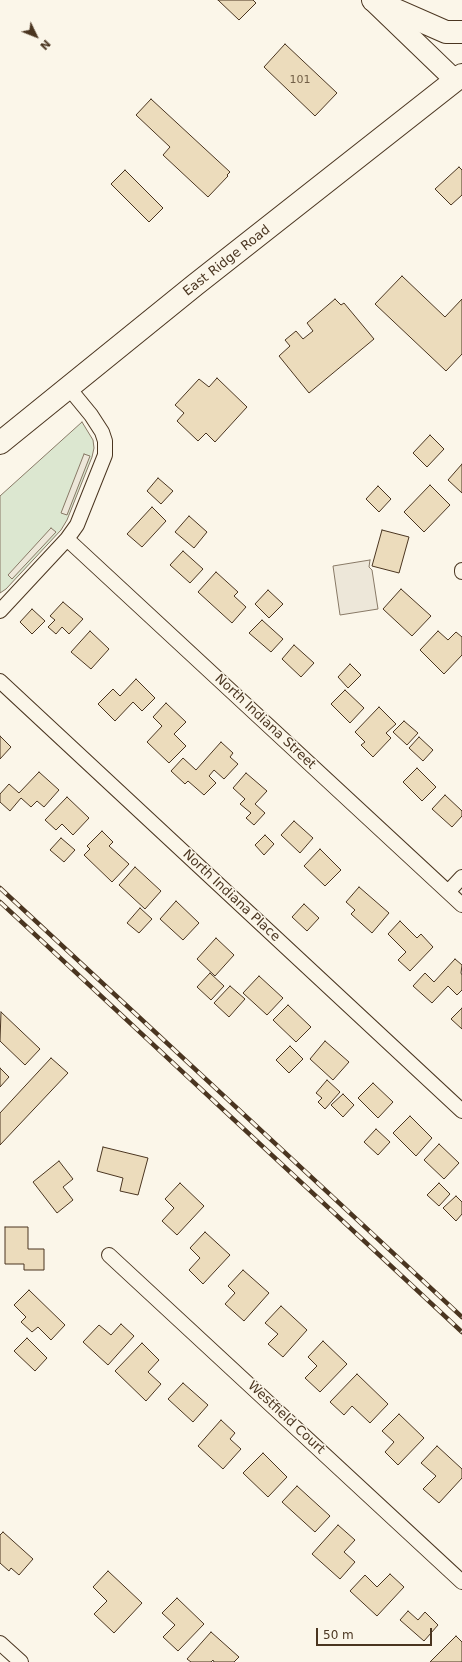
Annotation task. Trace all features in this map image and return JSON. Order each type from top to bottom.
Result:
[{"type":"main road","points":[[372,0],[446,32],[462,32]]},
{"type":"main road","name":"East Ridge Road","points":[[0,443],[195,284],[460,81]]},
{"type":"street","points":[[372,0],[460,81]]},
{"type":"street","points":[[0,611],[67,539],[76,525],[105,455],[105,441],[100,428],[68,387]]},
{"type":"street","name":"North Indiana Street","points":[[67,539],[462,905]]},
{"type":"street","name":"North Indiana Place","points":[[0,681],[462,1111]]},
{"type":"street","points":[[448,892],[462,877]]},
{"type":"street","name":"Westfield Court","points":[[109,1255],[462,1582]]},
{"type":"street","points":[[0,1643],[21,1662]]},
{"type":"green space","points":[[82,422],[93,440],[94,448],[92,457],[67,520],[61,530],[6,589],[0,593],[0,496]]},
{"type":"shaded area","points":[[84,454],[90,456],[67,515],[61,513]]},
{"type":"shaded area","points":[[51,528],[56,532],[12,579],[8,575]]},
{"type":"shaded area","points":[[370,560],[369,567],[372,570],[378,609],[340,615],[333,566]]},
{"type":"building","points":[[218,0],[253,0],[256,3],[239,20]]},
{"type":"building","points":[[285,44],[337,93],[315,116],[264,67]]},
{"type":"building","points":[[151,99],[230,172],[208,197],[163,155],[170,147],[136,115]]},
{"type":"building","points":[[459,167],[462,170],[462,195],[451,205],[435,189]]},
{"type":"building","points":[[125,170],[163,208],[149,222],[111,184]]},
{"type":"building","points":[[402,276],[445,317],[462,299],[462,354],[446,371],[375,304]]},
{"type":"building","points":[[335,299],[341,305],[344,303],[374,339],[309,393],[279,356],[290,346],[285,340],[296,331],[303,339],[313,331],[307,323]]},
{"type":"building","points":[[217,378],[247,407],[215,442],[206,433],[198,441],[177,421],[184,413],[175,405],[199,379],[209,387]]},
{"type":"building","points":[[430,435],[444,449],[427,467],[413,453]]},
{"type":"building","points":[[462,464],[462,493],[448,480]]},
{"type":"building","points":[[158,478],[173,491],[161,504],[147,491]]},
{"type":"building","points":[[430,485],[450,505],[424,532],[404,512]]},
{"type":"building","points":[[378,486],[391,499],[379,512],[366,499]]},
{"type":"building","points":[[152,507],[166,521],[142,547],[127,534]]},
{"type":"building","points":[[189,516],[207,532],[194,548],[175,532]]},
{"type":"building","points":[[382,530],[409,537],[399,573],[372,566]]},
{"type":"building","points":[[183,551],[203,569],[190,583],[170,565]]},
{"type":"building","points":[[216,572],[238,592],[234,596],[246,607],[232,623],[198,592]]},
{"type":"building","points":[[401,589],[431,616],[412,636],[383,609]]},
{"type":"building","points":[[268,590],[283,604],[269,618],[255,604]]},
{"type":"building","points":[[63,602],[83,619],[69,634],[62,627],[56,634],[48,627],[55,620],[50,616]]},
{"type":"building","points":[[32,609],[45,621],[32,634],[20,622]]},
{"type":"building","points":[[262,620],[283,639],[271,652],[249,633]]},
{"type":"building","points":[[90,631],[109,649],[91,669],[71,652]]},
{"type":"building","points":[[438,631],[448,640],[456,632],[462,637],[462,655],[444,674],[420,650]]},
{"type":"building","points":[[294,645],[314,663],[301,677],[282,659]]},
{"type":"building","points":[[350,664],[361,675],[348,688],[338,677]]},
{"type":"building","points":[[136,679],[155,698],[142,711],[133,702],[115,721],[98,704],[113,689],[120,696]]},
{"type":"building","points":[[345,690],[364,708],[350,723],[331,704]]},
{"type":"building","points":[[166,703],[186,722],[174,734],[186,746],[169,763],[147,742],[162,726],[153,717]]},
{"type":"building","points":[[379,707],[396,724],[386,733],[391,738],[373,757],[361,745],[365,742],[355,732]]},
{"type":"building","points":[[404,721],[418,733],[407,745],[393,732]]},
{"type":"building","points":[[0,736],[11,747],[0,759]]},
{"type":"building","points":[[419,737],[433,750],[423,761],[409,748]]},
{"type":"building","points":[[221,742],[233,753],[230,757],[238,764],[224,779],[214,770],[209,776],[216,783],[204,795],[188,781],[185,784],[171,771],[183,758],[196,770]]},
{"type":"building","points":[[417,768],[436,787],[422,801],[403,782]]},
{"type":"building","points":[[39,772],[59,790],[44,807],[37,801],[31,807],[21,798],[10,811],[0,802],[0,794],[9,784],[19,793]]},
{"type":"building","points":[[246,773],[267,791],[255,804],[265,813],[254,825],[246,818],[251,813],[240,804],[245,799],[233,788]]},
{"type":"building","points":[[445,795],[462,811],[462,816],[452,827],[432,809]]},
{"type":"building","points":[[67,797],[89,818],[73,835],[62,824],[56,830],[45,820]]},
{"type":"building","points":[[294,821],[313,838],[300,853],[281,835]]},
{"type":"building","points":[[102,831],[113,842],[109,846],[129,864],[112,882],[84,855],[90,849],[87,846]]},
{"type":"building","points":[[265,835],[274,844],[264,855],[255,845]]},
{"type":"building","points":[[61,838],[75,850],[64,862],[50,850]]},
{"type":"building","points":[[320,849],[341,870],[325,886],[304,866]]},
{"type":"building","points":[[135,867],[161,891],[145,909],[119,885]]},
{"type":"building","points":[[359,887],[389,913],[372,933],[351,914],[355,910],[346,902]]},
{"type":"building","points":[[176,901],[199,923],[183,940],[160,919]]},
{"type":"building","points":[[304,904],[319,918],[307,931],[292,917]]},
{"type":"building","points":[[140,908],[152,919],[139,933],[127,923]]},
{"type":"building","points":[[400,921],[417,938],[421,934],[433,947],[410,971],[398,960],[406,952],[388,934]]},
{"type":"building","points":[[216,938],[234,955],[215,976],[197,959]]},
{"type":"building","points":[[455,959],[462,965],[462,990],[457,995],[448,986],[432,1003],[413,986],[425,973],[434,982]]},
{"type":"building","points":[[210,973],[224,986],[211,1000],[197,987]]},
{"type":"building","points":[[259,976],[283,998],[267,1015],[243,993]]},
{"type":"building","points":[[230,986],[245,999],[229,1017],[214,1003]]},
{"type":"building","points":[[288,1005],[311,1027],[296,1042],[273,1020]]},
{"type":"building","points":[[462,1008],[462,1029],[451,1019]]},
{"type":"building","points":[[1,1012],[40,1049],[25,1065],[0,1041]]},
{"type":"building","points":[[325,1041],[349,1062],[333,1080],[310,1059]]},
{"type":"building","points":[[290,1046],[303,1059],[289,1073],[276,1060]]},
{"type":"building","points":[[51,1058],[68,1073],[0,1145],[0,1113]]},
{"type":"building","points":[[0,1068],[9,1077],[0,1087]]},
{"type":"building","points":[[327,1080],[340,1092],[325,1109],[318,1102],[322,1098],[316,1093]]},
{"type":"building","points":[[373,1083],[393,1102],[378,1118],[358,1098]]},
{"type":"building","points":[[343,1094],[354,1105],[343,1117],[331,1105]]},
{"type":"building","points":[[410,1116],[432,1138],[416,1156],[393,1133]]},
{"type":"building","points":[[376,1129],[390,1142],[378,1155],[364,1142]]},
{"type":"building","points":[[439,1144],[459,1163],[444,1179],[424,1160]]},
{"type":"building","points":[[103,1147],[148,1158],[138,1195],[120,1191],[123,1178],[97,1171]]},
{"type":"building","points":[[59,1161],[73,1179],[63,1187],[73,1200],[57,1213],[33,1182]]},
{"type":"building","points":[[180,1183],[204,1206],[177,1235],[162,1221],[174,1208],[165,1199]]},
{"type":"building","points":[[439,1183],[450,1194],[439,1206],[427,1195]]},
{"type":"building","points":[[456,1196],[462,1202],[462,1214],[456,1221],[443,1208]]},
{"type":"building","points":[[5,1227],[28,1227],[28,1249],[44,1249],[44,1270],[24,1270],[24,1264],[5,1264]]},
{"type":"building","points":[[205,1232],[230,1255],[203,1284],[189,1270],[200,1258],[190,1248]]},
{"type":"building","points":[[243,1270],[269,1293],[244,1321],[225,1304],[235,1293],[228,1286]]},
{"type":"building","points":[[29,1290],[65,1325],[51,1340],[38,1327],[32,1332],[21,1322],[26,1317],[14,1305]]},
{"type":"building","points":[[281,1306],[307,1330],[283,1357],[268,1344],[278,1334],[265,1323]]},
{"type":"building","points":[[121,1324],[134,1336],[108,1365],[83,1342],[99,1325],[111,1335]]},
{"type":"building","points":[[27,1338],[47,1358],[35,1371],[14,1351]]},
{"type":"building","points":[[323,1341],[347,1364],[320,1392],[305,1378],[317,1366],[308,1357]]},
{"type":"building","points":[[142,1343],[159,1360],[148,1372],[161,1384],[146,1401],[115,1371]]},
{"type":"building","points":[[357,1374],[388,1404],[370,1423],[352,1406],[344,1415],[330,1402]]},
{"type":"building","points":[[183,1383],[208,1405],[193,1422],[168,1399]]},
{"type":"building","points":[[399,1414],[424,1438],[398,1465],[385,1452],[394,1442],[382,1431]]},
{"type":"building","points":[[221,1420],[235,1433],[230,1439],[241,1449],[223,1469],[198,1446]]},
{"type":"building","points":[[437,1446],[462,1469],[462,1478],[439,1503],[423,1489],[436,1476],[421,1463]]},
{"type":"building","points":[[263,1453],[287,1477],[268,1497],[243,1473]]},
{"type":"building","points":[[297,1486],[330,1516],[315,1532],[282,1502]]},
{"type":"building","points":[[338,1525],[355,1540],[344,1552],[355,1562],[340,1579],[312,1554]]},
{"type":"building","points":[[3,1532],[33,1559],[19,1575],[11,1568],[9,1571],[0,1563],[0,1535]]},
{"type":"building","points":[[108,1571],[142,1603],[114,1633],[94,1614],[107,1601],[93,1587]]},
{"type":"building","points":[[390,1574],[404,1587],[377,1616],[350,1591],[365,1575],[377,1587]]},
{"type":"building","points":[[177,1598],[204,1624],[178,1651],[163,1637],[175,1625],[162,1613]]},
{"type":"building","points":[[408,1611],[418,1620],[425,1612],[438,1625],[424,1641],[400,1620]]},
{"type":"building","points":[[211,1632],[239,1657],[234,1662],[214,1662],[213,1660],[211,1662],[191,1662],[187,1659]]},
{"type":"building","points":[[456,1636],[462,1642],[462,1662],[430,1662]]},
{"type":"railway","points":[[0,888],[462,1317]]},
{"type":"railway","points":[[0,902],[462,1332]]}]
